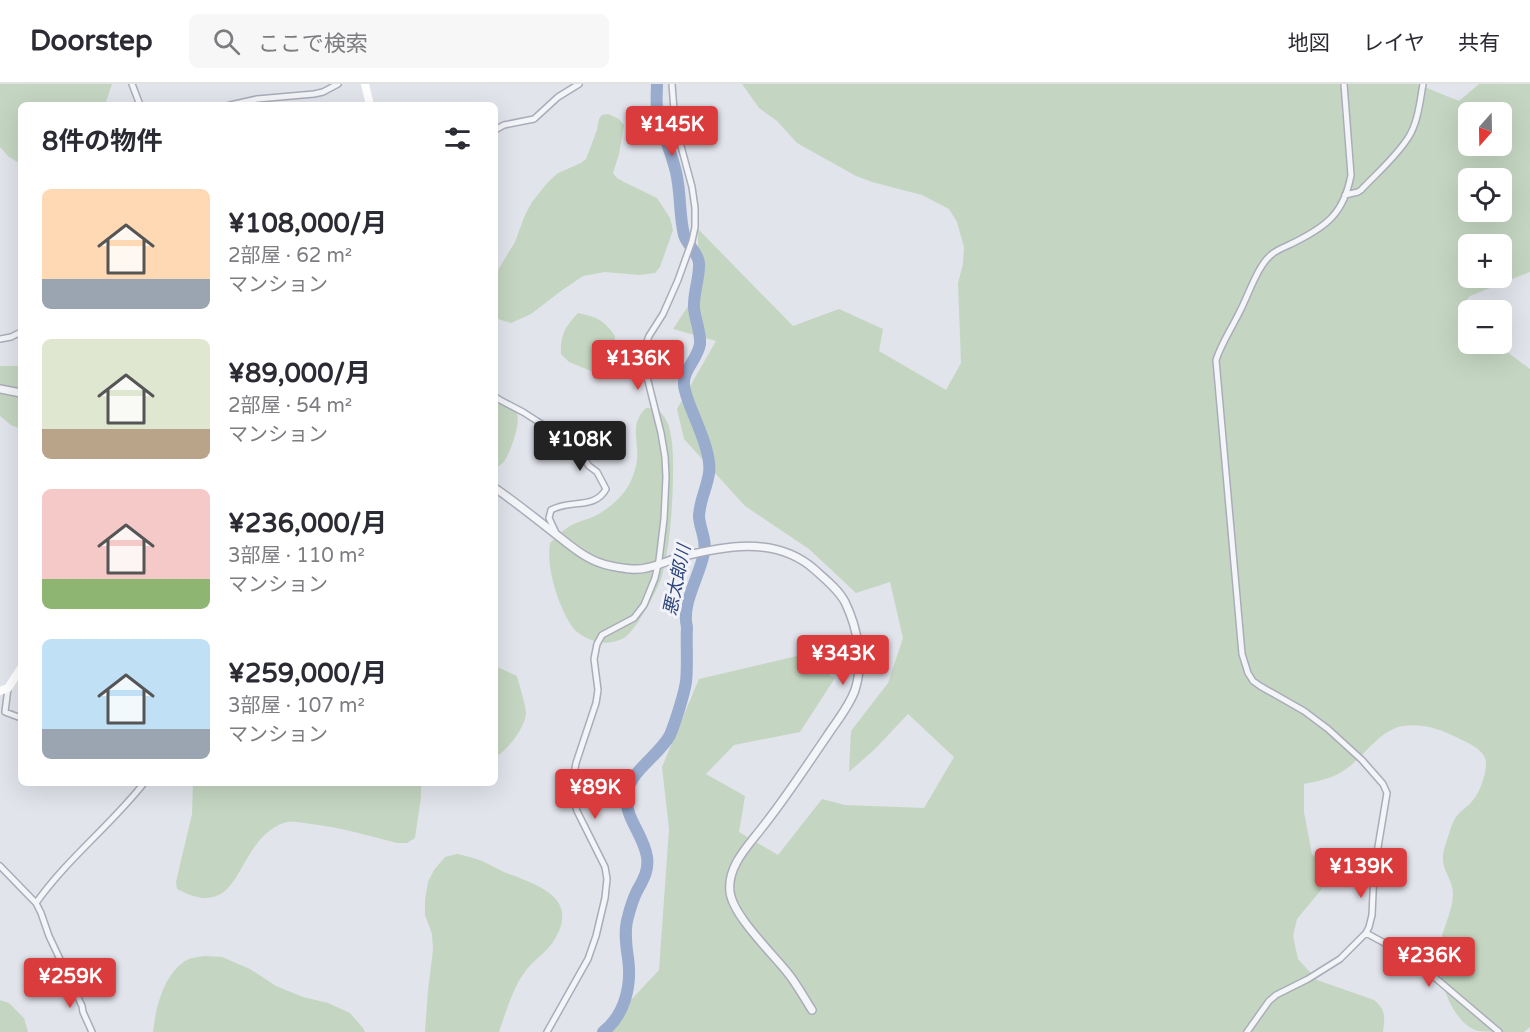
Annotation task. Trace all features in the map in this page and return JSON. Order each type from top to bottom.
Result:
[{"type":"main road","points":[[364,85],[369,102]]},
{"type":"main road","points":[[4,689],[18,672]]},
{"type":"street","points":[[132,84],[139,102]]},
{"type":"street","points":[[244,102],[314,94],[338,84]]},
{"type":"street","points":[[498,128],[534,119],[558,97],[579,84]]},
{"type":"street","points":[[547,1032],[588,959],[605,898],[606,867],[577,811],[572,785],[576,763],[596,703],[598,690],[594,659],[597,644],[602,635],[634,618],[644,605],[659,563],[664,519],[665,457],[643,352],[678,280],[695,227],[692,187],[675,124],[672,84]]},
{"type":"street","points":[[1246,1032],[1276,995],[1340,959],[1366,933],[1372,915],[1374,871],[1387,793],[1383,784],[1362,760],[1328,729],[1304,711],[1260,686],[1248,673],[1242,654],[1215,360],[1261,266],[1270,255],[1329,222],[1340,207],[1351,176],[1344,84]]},
{"type":"street","points":[[1345,195],[1358,192],[1392,159],[1409,136],[1418,114],[1423,84]]},
{"type":"street","points":[[0,339],[18,334]]},
{"type":"street","points":[[0,389],[18,392]]},
{"type":"street","points":[[498,399],[524,412],[573,444],[589,466],[597,472],[606,489],[602,497],[593,501],[557,506],[551,510],[549,518],[557,535]]},
{"type":"street","points":[[498,490],[578,552],[608,566],[646,568],[698,552],[749,545],[793,555],[831,584],[844,600],[857,636],[859,654],[855,691],[845,710],[784,800],[741,855],[733,870],[730,893],[746,924],[789,974],[812,1010]]},
{"type":"street","points":[[4,689],[5,712],[18,717]]},
{"type":"street","points":[[36,903],[141,786]]},
{"type":"street","points":[[0,866],[36,903],[92,1032]]},
{"type":"street","points":[[1366,933],[1401,952],[1426,970],[1499,1032]]},
{"type":"green space","points":[[0,84],[112,84],[106,102],[18,102],[18,162],[9,157],[0,147]]},
{"type":"green space","points":[[742,84],[1417,84],[1459,101],[1479,84],[1530,84],[1530,272],[1512,279],[1512,234],[1458,234],[1458,288],[1490,288],[1470,296],[1467,300],[1458,300],[1458,354],[1510,354],[1530,369],[1530,1027],[1524,1032],[1478,1031],[1469,1027],[1453,1009],[1443,985],[1439,950],[1453,893],[1444,867],[1444,850],[1454,820],[1476,797],[1485,773],[1486,762],[1483,754],[1470,744],[1440,730],[1410,725],[1394,728],[1379,738],[1353,764],[1341,772],[1326,779],[1304,784],[1304,812],[1312,854],[1325,872],[1321,890],[1297,919],[1293,936],[1298,959],[1317,980],[1374,1000],[1384,1014],[1383,1032],[601,1032],[659,970],[669,829],[662,767],[699,679],[797,656],[835,678],[800,732],[734,745],[706,774],[745,796],[739,832],[778,855],[822,799],[845,805],[924,808],[954,757],[908,714],[875,749],[849,772],[851,731],[888,683],[903,638],[890,582],[856,593],[809,549],[745,506],[684,439],[677,409],[716,341],[673,329],[698,291],[698,229],[793,326],[839,309],[883,329],[879,351],[946,390],[961,363],[958,283],[963,264],[964,247],[957,222],[949,209],[922,195],[856,176],[797,143],[777,121],[759,108]]},
{"type":"green space","points":[[608,114],[619,119],[624,125],[613,173],[624,182],[657,198],[670,218],[673,230],[660,267],[655,273],[639,275],[605,272],[583,276],[531,314],[511,323],[498,319],[498,270],[515,242],[525,215],[548,182],[558,173],[586,159],[602,115]]},
{"type":"green space","points":[[578,313],[600,320],[615,336],[608,362],[596,373],[569,362],[561,354],[564,332]]},
{"type":"green space","points":[[0,366],[18,366],[18,428],[0,416]]},
{"type":"green space","points":[[498,397],[511,404],[518,418],[509,453],[503,463],[498,466]]},
{"type":"green space","points":[[646,408],[654,409],[662,414],[671,437],[672,505],[665,564],[652,599],[629,634],[614,642],[597,642],[576,631],[566,616],[551,574],[550,543],[571,526],[605,510],[625,491],[636,464],[636,427]]},
{"type":"green space","points":[[498,667],[517,676],[526,714],[522,726],[505,750],[498,755]]},
{"type":"green space","points":[[193,786],[421,786],[415,838],[407,843],[397,843],[333,827],[297,822],[285,823],[270,830],[257,844],[232,883],[212,898],[197,897],[177,889],[176,882],[192,814]]},
{"type":"green space","points":[[457,854],[481,861],[542,888],[559,904],[562,914],[561,927],[553,942],[527,969],[516,987],[499,1032],[425,1032],[433,950],[432,934],[425,915],[428,882],[445,857]]},
{"type":"green space","points":[[204,956],[222,957],[250,969],[276,986],[303,997],[328,1003],[350,1013],[365,1032],[153,1032],[162,993],[171,975],[185,961]]},
{"type":"green space","points":[[0,1000],[9,1003],[24,1018],[28,1032],[0,1032]]},
{"type":"waterway","name":"悪太郎川","points":[[603,1032],[617,1017],[628,989],[627,922],[647,867],[645,849],[629,813],[626,797],[632,780],[670,735],[677,716],[686,682],[687,609],[702,562],[705,544],[699,511],[709,473],[708,457],[684,384],[685,376],[700,344],[694,308],[699,263],[697,255],[684,235],[676,172],[657,107],[657,84]]}]
